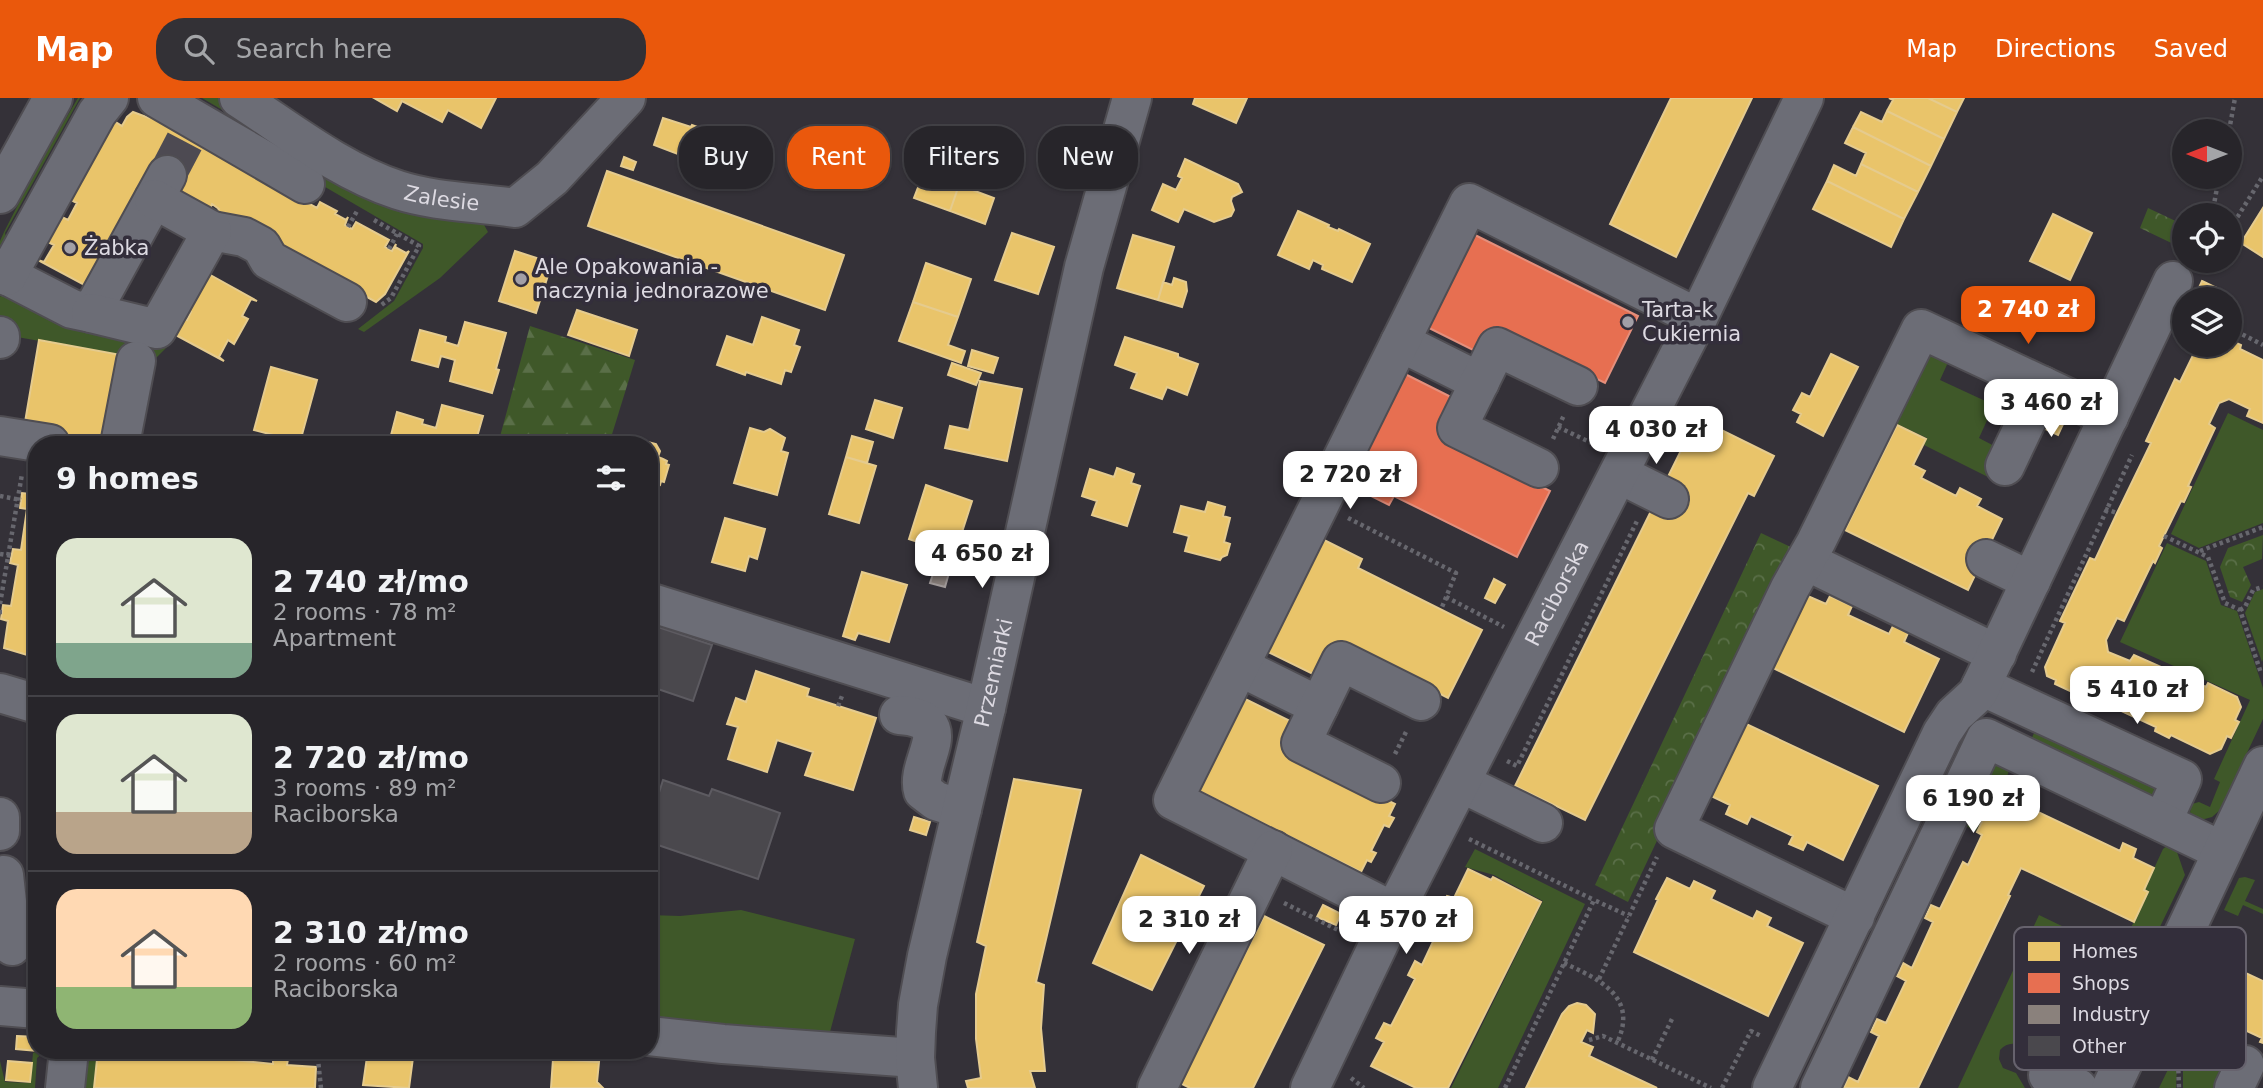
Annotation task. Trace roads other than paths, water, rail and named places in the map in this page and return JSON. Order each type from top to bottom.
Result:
[{"type":"street","points":[[0,194],[53,98]]},
{"type":"street","points":[[109,98],[97,113],[3,274],[72,309],[157,329],[212,231]]},
{"type":"street","points":[[157,98],[193,126],[305,184]]},
{"type":"street","name":"Zalesie","points":[[239,98],[355,172],[398,190],[421,196],[515,208],[552,178],[626,98]]},
{"type":"street","name":"Przemiarki","points":[[916,1073],[922,983],[1082,276],[1132,98]]},
{"type":"street","name":"Raciborska","points":[[1323,1082],[1394,912],[1698,318],[1804,98]]},
{"type":"street","points":[[91,313],[160,187],[212,231],[244,237],[261,246],[269,260],[360,307]]},
{"type":"street","points":[[1394,912],[1173,800],[1469,203],[1698,318]]},
{"type":"street","points":[[1772,1088],[1806,990],[1854,916],[1881,832],[1942,733],[1942,707],[1977,694],[2173,281]]},
{"type":"street","points":[[1854,916],[1674,830],[1790,588],[1921,329],[2109,417]]},
{"type":"street","points":[[1400,342],[1480,382]]},
{"type":"street","points":[[1539,468],[1457,428],[1497,346],[1578,386]]},
{"type":"street","points":[[122,436],[136,361]]},
{"type":"street","points":[[2005,466],[2042,386]]},
{"type":"street","points":[[1619,474],[1669,499]]},
{"type":"street","points":[[1986,559],[2031,581]]},
{"type":"street","points":[[1806,561],[1989,670],[2182,779],[2162,822]]},
{"type":"street","points":[[658,605],[986,708]]},
{"type":"street","points":[[1381,783],[1301,743],[1341,661],[1421,702]]},
{"type":"street","points":[[1240,667],[1319,706]]},
{"type":"street","points":[[0,693],[28,701]]},
{"type":"street","points":[[899,715],[927,723],[932,730],[932,746],[922,777],[923,791],[936,801],[962,809]]},
{"type":"street","points":[[1820,1088],[1986,738],[2222,851]]},
{"type":"street","points":[[2186,927],[2263,766]]},
{"type":"street","points":[[1461,783],[1543,823]]},
{"type":"street","points":[[0,817],[0,831]]},
{"type":"street","points":[[1157,1088],[1273,850]]},
{"type":"street","points":[[4,875],[14,947]]},
{"type":"street","points":[[0,1006],[28,1008]]},
{"type":"street","points":[[658,1037],[916,1073]]},
{"type":"street","points":[[65,1088],[68,1059]]},
{"type":"street","points":[[2110,1088],[2119,1070]]},
{"type":"tunnel","points":[[167,175],[190,131]]},
{"type":"place","name":"Żabka","points":[[70,248]]},
{"type":"place","name":"Ale Opakowania - naczynia jednorazowe","points":[[521,279]]},
{"type":"place","name":"Tarta-k Cukiernia","points":[[1628,322]]}]
